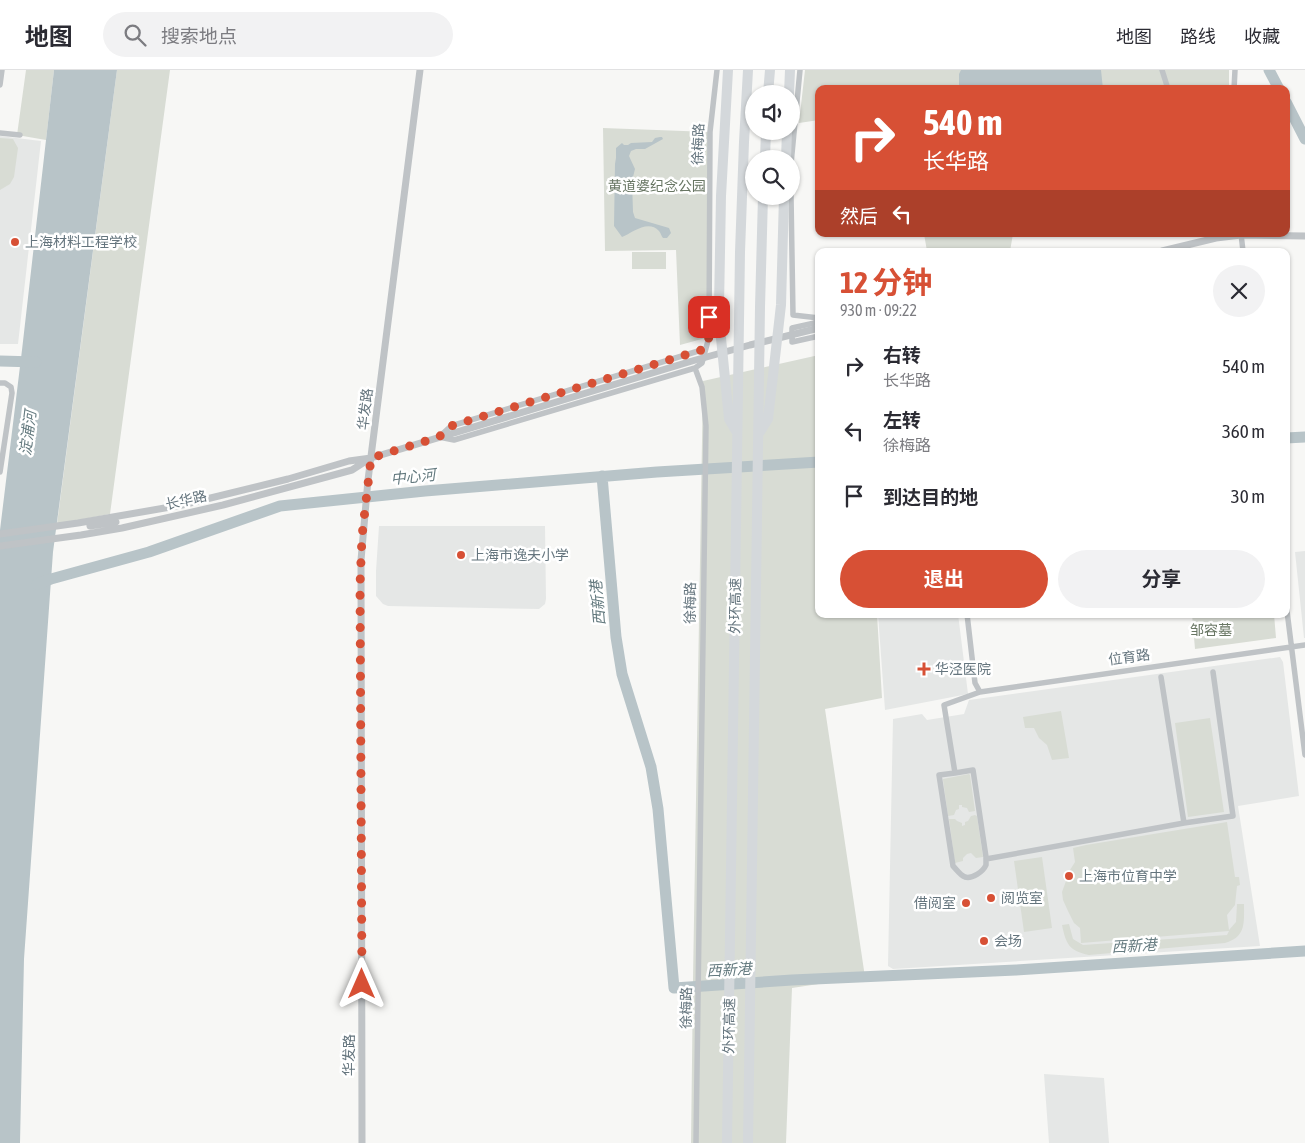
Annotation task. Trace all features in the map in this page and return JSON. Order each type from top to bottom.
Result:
[{"type":"highway","points":[[728,70],[721,205],[719,307],[729,419],[737,433]]},
{"type":"highway","name":"外环高速","points":[[727,1143],[736,478],[741,224],[748,70]]},
{"type":"highway","points":[[769,85],[770,70]]},
{"type":"highway","points":[[789,85],[790,70]]},
{"type":"highway","name":"外环高速","points":[[748,1143],[763,205]]},
{"type":"highway","points":[[758,434],[768,419],[779,327],[784,205]]},
{"type":"street","points":[[0,85],[2,70]]},
{"type":"street","name":"华发路","points":[[362,1143],[361,560],[368,480],[420,70]]},
{"type":"street","name":"徐梅路","points":[[696,1143],[706,426],[702,387],[695,368],[702,363],[709,337],[710,132],[717,70]]},
{"type":"street","points":[[792,150],[800,70]]},
{"type":"street","points":[[1162,70],[1167,85]]},
{"type":"street","points":[[1234,85],[1235,70]]},
{"type":"street","points":[[0,133],[20,135]]},
{"type":"street","points":[[791,205],[793,315],[815,319]]},
{"type":"street","points":[[1290,236],[1305,236]]},
{"type":"street","points":[[1174,248],[1222,237]]},
{"type":"street","points":[[815,321],[792,328],[792,342],[815,337]]},
{"type":"street","name":"长华路","points":[[0,534],[182,505],[288,479],[348,461],[371,458],[721,353],[815,329]]},
{"type":"street","name":"长华路","points":[[439,437],[451,426],[705,349]]},
{"type":"street","name":"长华路","points":[[439,437],[454,440],[695,368]]},
{"type":"street","points":[[0,383],[5,383],[11,387],[12,393],[0,472]]},
{"type":"street","name":"长华路","points":[[0,546],[122,528],[223,505],[352,470],[371,458]]},
{"type":"street","name":"长华路","points":[[0,538],[148,516],[182,505]]},
{"type":"street","points":[[967,618],[975,683],[980,692]]},
{"type":"street","points":[[1288,618],[1305,754]]},
{"type":"street","name":"位育路","points":[[955,773],[944,705],[980,692],[1305,645]]},
{"type":"street","points":[[986,859],[1184,823],[1233,816],[1213,672]]},
{"type":"street","points":[[1161,677],[1184,823]]},
{"type":"street","points":[[973,770],[986,859],[985,866],[981,872],[970,877],[964,876],[953,866],[939,775],[955,773],[973,770]]},
{"type":"shaded area","name":"上海材料工程学校","points":[[0,136],[41,141],[18,344],[0,344]]},
{"type":"shaded area","name":"上海市逸夫小学","points":[[379,526],[545,526],[545,604],[539,609],[388,606],[383,604],[376,596]]},
{"type":"shaded area","points":[[1305,551],[1305,638],[1304,638],[1295,552]]},
{"type":"shaded area","name":"华泾医院","points":[[878,618],[958,618],[968,694],[885,710]]},
{"type":"shaded area","name":"上海市位育中学","points":[[1280,657],[1283,662],[1299,796],[1238,806],[1260,946],[893,969],[888,966],[893,719],[922,714],[927,720],[964,714],[969,700]]},
{"type":"shaded area","points":[[1044,1074],[1104,1078],[1109,1143],[1049,1143]]},
{"type":"green space","points":[[26,70],[54,70],[46,140],[17,135]]},
{"type":"green space","points":[[117,70],[170,70],[110,514],[57,524]]},
{"type":"green space","points":[[805,70],[1229,70],[1229,85],[815,85],[815,121],[800,123]]},
{"type":"green space","name":"黄道婆纪念公园","points":[[603,128],[710,132],[709,337],[680,345],[676,250],[605,251]]},
{"type":"green space","points":[[0,138],[13,139],[18,148],[14,177],[10,184],[0,190]]},
{"type":"green space","points":[[925,237],[1012,237],[1011,248],[926,248]]},
{"type":"green space","points":[[632,252],[666,252],[666,269],[632,269]]},
{"type":"green space","points":[[815,356],[815,618],[877,618],[882,698],[825,709],[865,977],[792,988],[786,1143],[691,1143],[703,381]]},
{"type":"green space","name":"邹容墓","points":[[1192,618],[1274,618],[1276,638],[1195,649]]},
{"type":"green space","points":[[1061,711],[1069,758],[1052,760],[1047,745],[1039,738],[1034,728],[1025,728],[1023,717]]},
{"type":"green space","points":[[1210,718],[1224,812],[1188,817],[1175,723]]},
{"type":"green space","points":[[969,774],[975,811],[969,812],[967,808],[959,805],[959,809],[956,810],[954,815],[948,816],[943,779]]},
{"type":"green space","points":[[971,816],[977,816],[983,857],[976,858],[971,853],[963,858],[963,861],[955,863],[949,819],[955,819],[962,823],[962,826],[965,825],[965,822]]},
{"type":"green space","points":[[1227,822],[1235,877],[1239,877],[1240,885],[1237,886],[1235,905],[1227,915],[1229,930],[1236,922],[1237,904],[1244,904],[1244,923],[1237,937],[1225,943],[1089,955],[1077,951],[1070,946],[1062,925],[1069,924],[1073,939],[1083,945],[1227,935],[1229,931],[1081,943],[1080,928],[1074,923],[1068,911],[1062,892],[1075,862],[1073,848]]},
{"type":"green space","points":[[1042,857],[1052,928],[1024,932],[1014,861]]},
{"type":"water","name":"淀浦河","points":[[54,70],[117,70],[53,552],[24,959],[20,1143],[0,1143],[0,530]]},
{"type":"water","points":[[961,70],[1101,70],[1103,85],[959,85]]},
{"type":"water","points":[[662,137],[663,139],[645,149],[631,151],[629,156],[635,169],[632,181],[633,212],[635,218],[669,228],[671,233],[667,238],[663,238],[660,232],[650,226],[635,230],[622,237],[614,226],[616,148],[622,143],[628,145],[631,143],[652,142],[655,138]]},
{"type":"waterway","points":[[1269,70],[1277,85]]},
{"type":"waterway","points":[[1290,110],[1305,139]]},
{"type":"waterway","points":[[0,361],[36,362]]},
{"type":"waterway","name":"中心河","points":[[1290,438],[1305,437]]},
{"type":"waterway","name":"中心河","points":[[37,584],[149,552],[280,506],[425,491],[657,472],[815,462]]},
{"type":"waterway","name":"西新港","points":[[602,476],[616,637],[622,674],[651,767],[658,809],[674,988],[792,980],[1016,970],[1305,951]]},
{"type":"place","name":"上海材料工程学校","points":[[15,242]]},
{"type":"place","name":"上海市逸夫小学","points":[[461,555]]},
{"type":"place","name":"华泾医院","points":[[924,669]]},
{"type":"place","name":"上海市位育中学","points":[[1069,876]]},
{"type":"place","name":"阅览室","points":[[991,898]]},
{"type":"place","name":"借阅室","points":[[966,903]]},
{"type":"place","name":"会场","points":[[984,941]]},
{"type":"route","points":[[362,984],[360,585],[362,536],[371,458],[439,437],[451,426],[705,349],[709,337],[709,317]]}]
